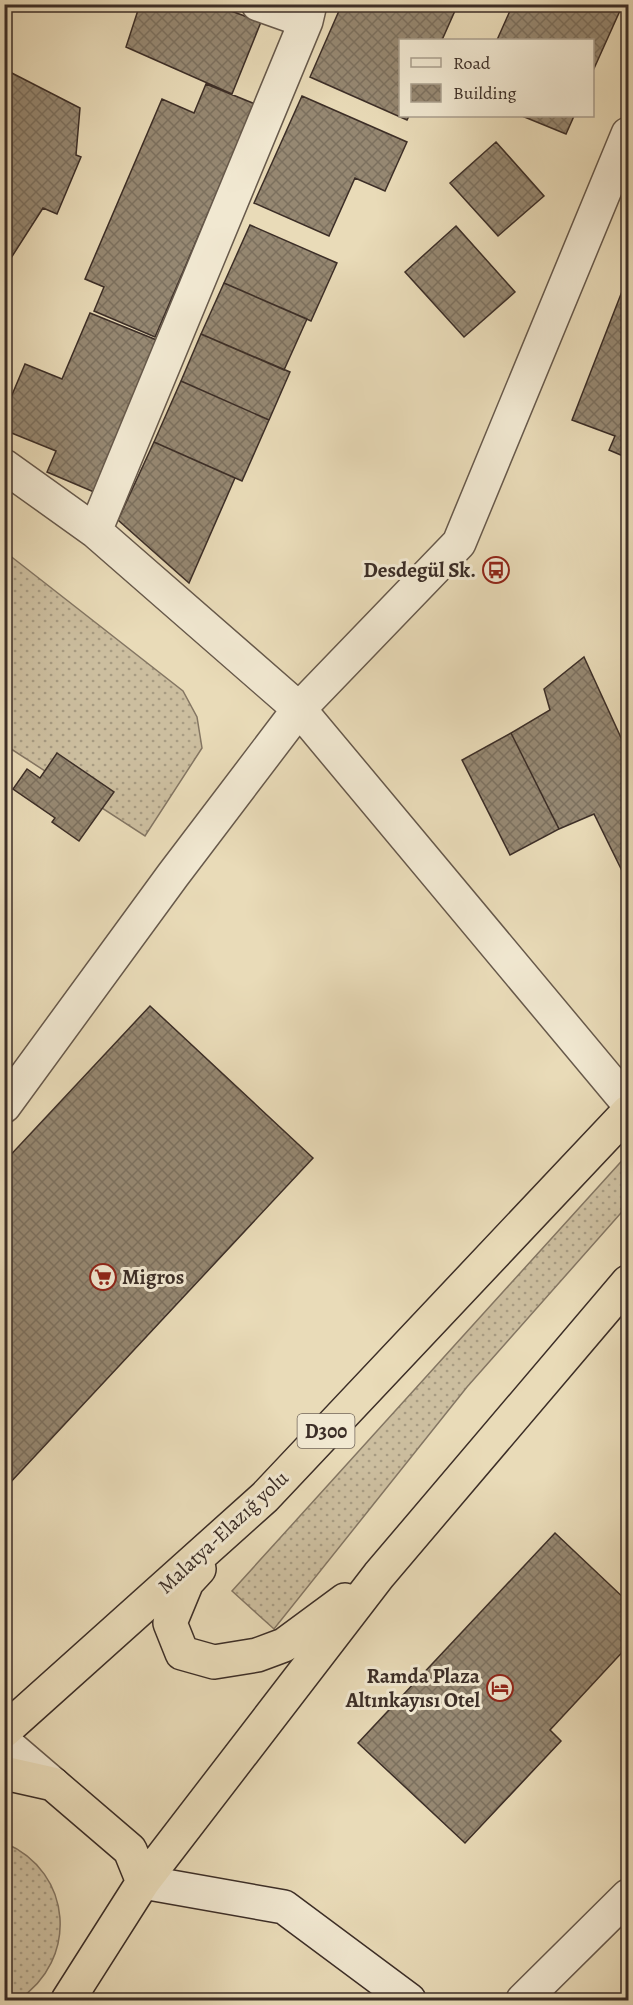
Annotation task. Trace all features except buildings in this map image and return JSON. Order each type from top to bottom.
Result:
[{"type":"highway","name":"Malatya-Elazığ yolu","points":[[4,1731],[265,1497],[628,1112]]},
{"type":"highway","points":[[68,2001],[143,1882],[379,1575],[628,1282]]},
{"type":"highway","points":[[265,1497],[187,1582],[170,1623],[182,1653],[214,1662],[257,1655],[284,1645],[379,1575]]},
{"type":"highway","points":[[4,1773],[53,1784],[130,1850],[143,1882]]},
{"type":"street","points":[[95,531],[308,13],[258,4]]},
{"type":"street","points":[[4,1106],[180,865],[299,709],[459,543],[628,134]]},
{"type":"street","points":[[4,466],[95,531],[299,709],[628,1103]]},
{"type":"street","points":[[4,1742],[53,1784]]},
{"type":"street","points":[[143,1882],[284,1907],[409,2001]]},
{"type":"street","points":[[523,2001],[628,1896]]},
{"type":"shaded area","points":[[4,551],[183,691],[197,717],[202,748],[145,836],[5,745]]},
{"type":"shaded area","points":[[628,1154],[628,1205],[467,1387],[274,1629],[232,1591]]},
{"type":"shaded area","points":[[5,1843],[28,1856],[44,1874],[55,1895],[60,1917],[59,1940],[51,1963],[38,1983],[18,2000],[5,2000]]},
{"type":"place","name":"Desdegül Sk.","points":[[496,570]]},
{"type":"place","name":"Migros","points":[[103,1277]]},
{"type":"place","name":"Ramda Plaza Altınkayısı Otel","points":[[500,1688]]}]
